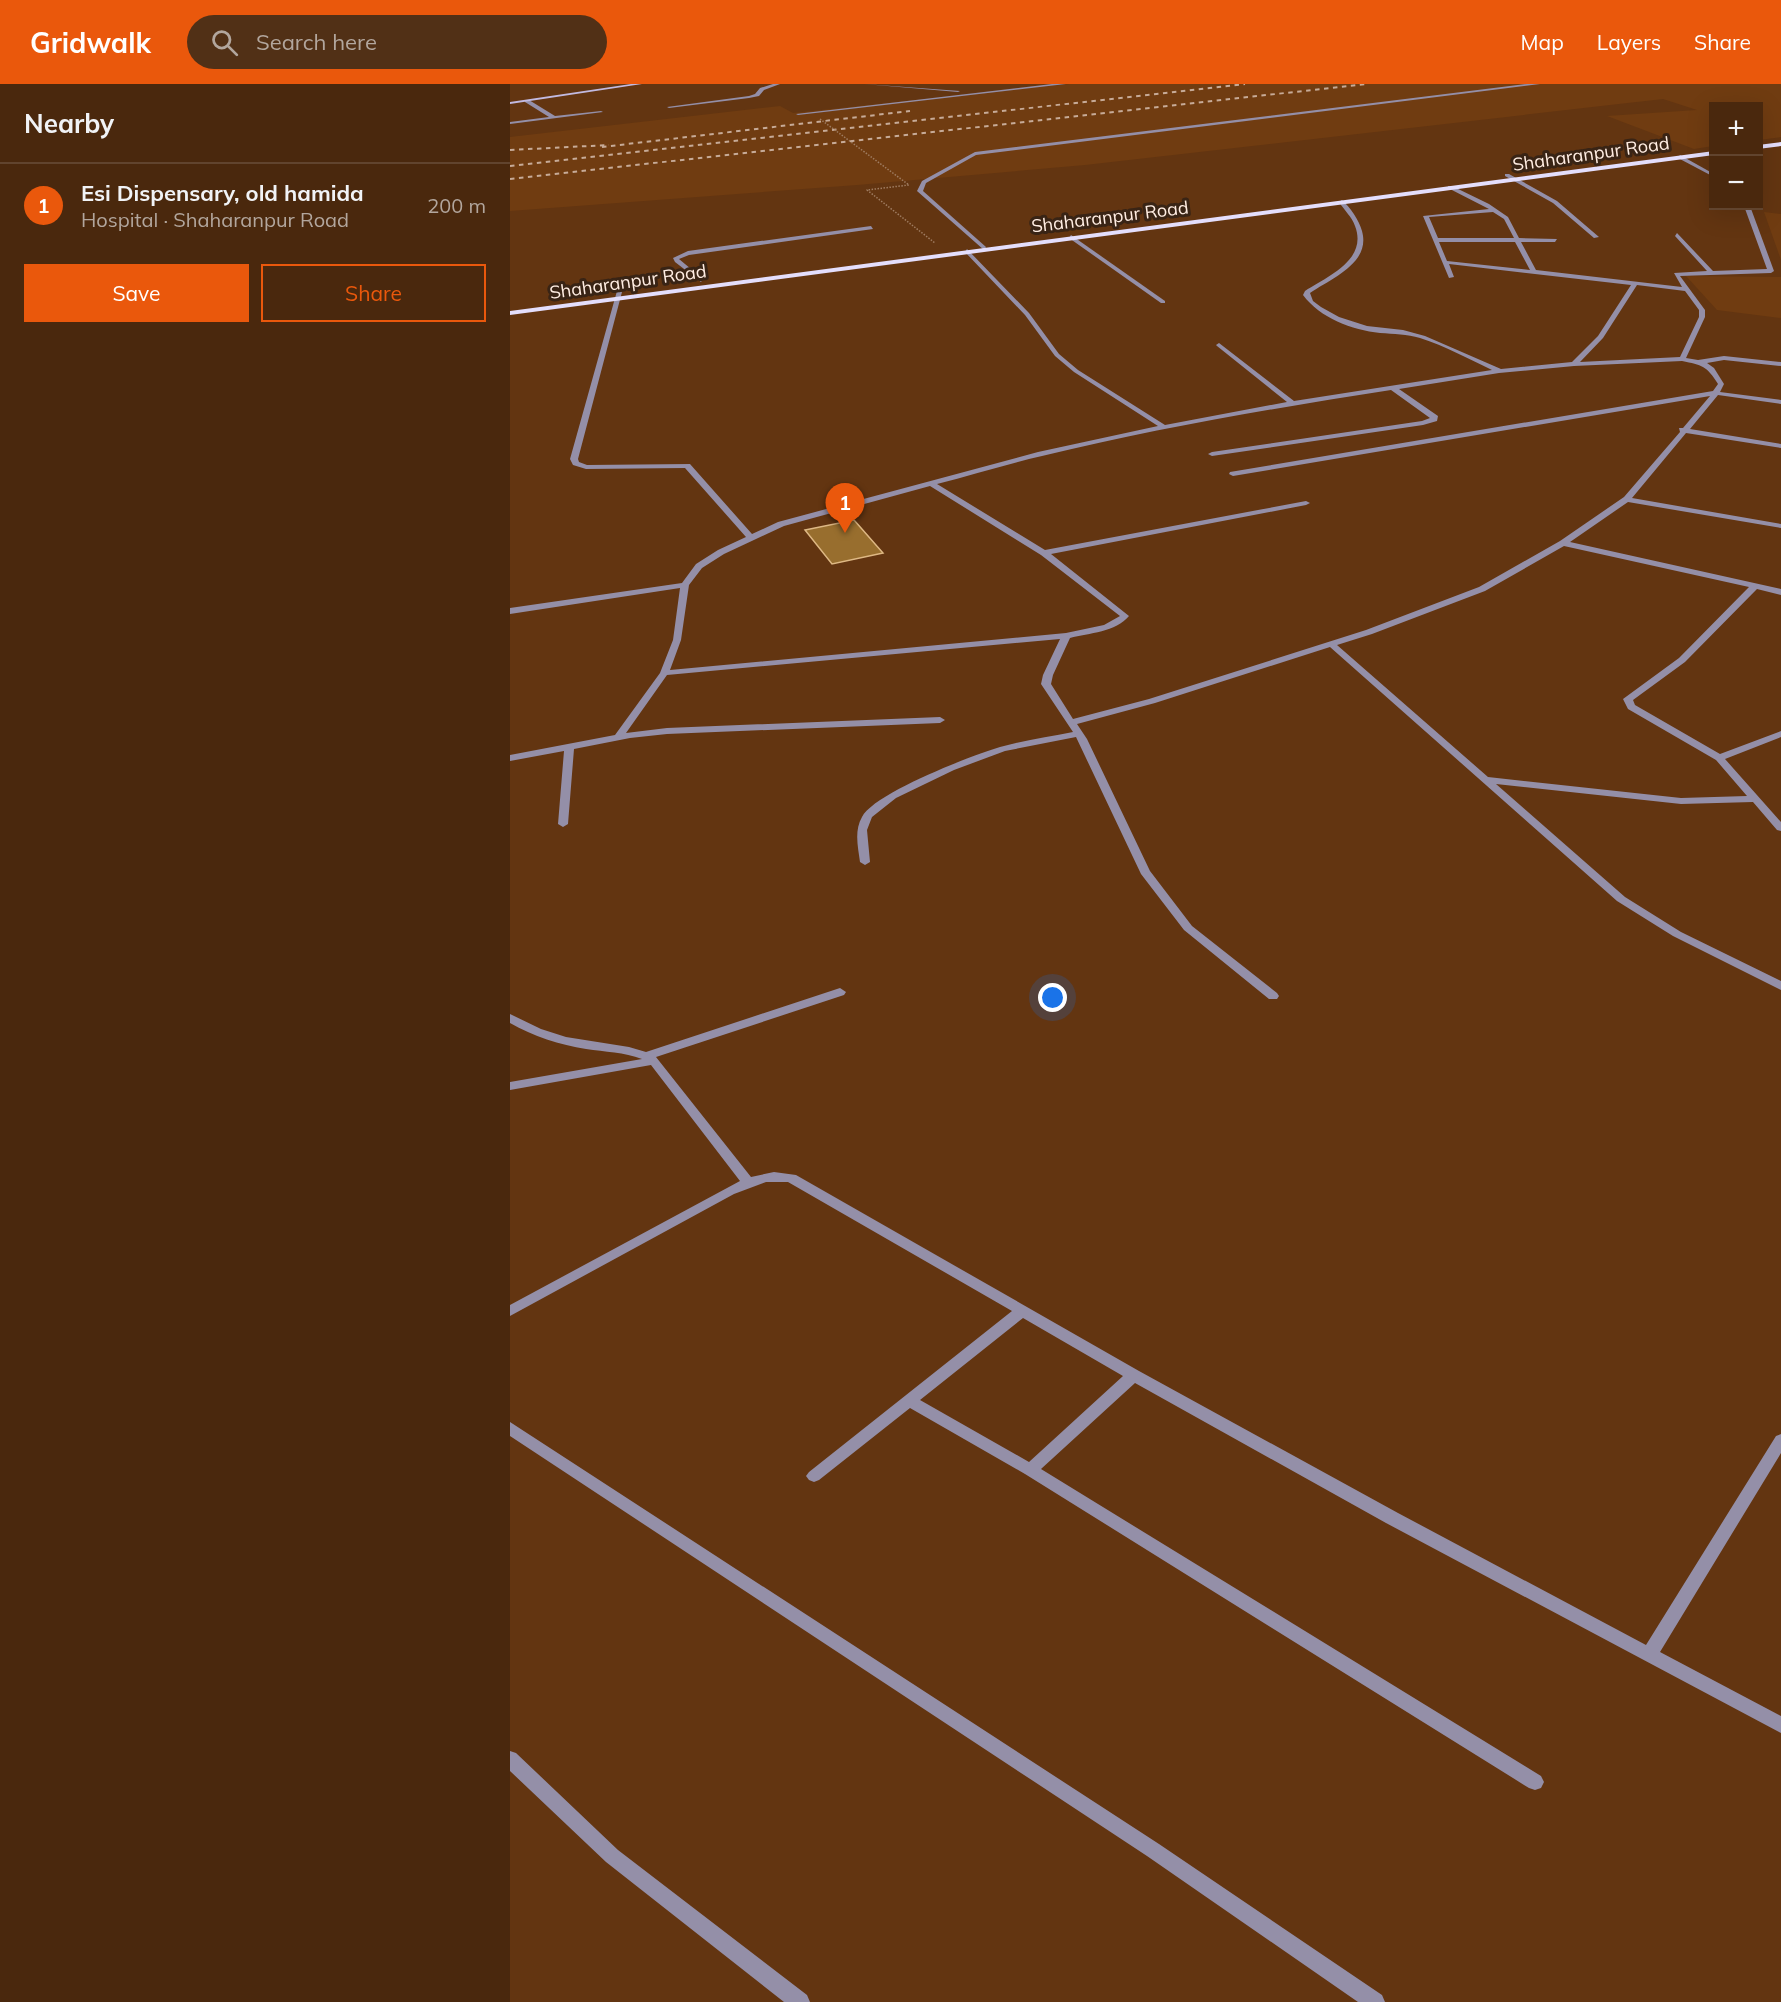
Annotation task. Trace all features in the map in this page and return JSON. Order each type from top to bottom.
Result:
[{"type":"main road","points":[[510,103],[640,84]]},
{"type":"main road","points":[[1763,141],[1781,139]]},
{"type":"main road","points":[[1763,146],[1781,144]]},
{"type":"main road","name":"Shaharanpur Road","points":[[510,313],[701,280],[981,246],[1709,149]]},
{"type":"main road","name":"Shaharanpur Road","points":[[510,306],[618,295],[967,251],[981,246],[1071,237],[1450,188],[1510,177],[1709,153]]},
{"type":"street","points":[[669,106],[748,97],[778,84]]},
{"type":"street","points":[[866,84],[976,94]]},
{"type":"street","points":[[798,114],[1064,84]]},
{"type":"street","points":[[981,246],[920,191],[924,182],[975,153],[1538,84]]},
{"type":"street","points":[[527,100],[553,117]]},
{"type":"street","points":[[510,123],[601,112]]},
{"type":"street","points":[[1680,157],[1709,174]]},
{"type":"street","points":[[1510,177],[1555,202],[1596,237]]},
{"type":"street","points":[[1450,188],[1506,218],[1534,272]]},
{"type":"street","points":[[1342,202],[1359,227],[1358,255],[1353,263],[1307,292],[1309,301],[1318,309],[1354,324],[1374,330],[1414,334],[1499,370]]},
{"type":"street","points":[[1451,277],[1427,215],[1494,210]]},
{"type":"street","points":[[1682,359],[1702,317],[1702,310],[1676,274],[1771,271],[1748,210]]},
{"type":"street","points":[[701,280],[676,258],[688,253],[871,228]]},
{"type":"street","points":[[1677,235],[1712,273]]},
{"type":"street","points":[[1071,237],[1163,302]]},
{"type":"street","points":[[1437,240],[1555,240]]},
{"type":"street","points":[[967,251],[1027,314],[1057,354],[1076,371],[1164,427]]},
{"type":"street","points":[[1444,262],[1687,289]]},
{"type":"street","points":[[1574,364],[1601,337],[1635,283]]},
{"type":"street","points":[[618,295],[574,459],[576,463],[586,467],[687,466],[750,537]]},
{"type":"street","points":[[1219,345],[1293,403]]},
{"type":"street","points":[[1700,362],[1724,358],[1781,364]]},
{"type":"street","points":[[618,738],[664,673],[677,640],[685,585],[699,566],[750,537],[782,524],[863,500],[1041,454],[1164,427],[1392,387],[1499,370],[1682,359],[1700,362],[1713,369],[1717,375],[1721,384],[1716,393],[1682,430],[1627,500],[1563,543],[1482,589],[1331,644],[1152,701],[1072,722]]},
{"type":"street","points":[[1212,454],[1423,423],[1434,419],[1434,416],[1392,387]]},
{"type":"street","points":[[1233,474],[1716,393],[1781,402]]},
{"type":"street","points":[[1682,430],[1781,446]]},
{"type":"street","points":[[664,673],[1066,636],[1113,624],[1125,616],[1044,553],[931,484]]},
{"type":"street","points":[[1627,500],[1781,526]]},
{"type":"street","points":[[1044,553],[1306,503]]},
{"type":"street","points":[[1563,543],[1781,592]]},
{"type":"street","points":[[510,611],[685,585]]},
{"type":"street","points":[[1755,586],[1682,660],[1628,699],[1631,707],[1719,758],[1781,828]]},
{"type":"street","points":[[1066,636],[1046,684],[1079,734],[1145,872],[1188,928],[1273,996]]},
{"type":"street","points":[[1331,644],[1621,899],[1677,934],[1781,986]]},
{"type":"street","points":[[510,758],[667,731],[940,720]]},
{"type":"street","points":[[865,862],[862,830],[867,816],[892,796],[951,768],[1003,749],[1079,734]]},
{"type":"street","points":[[1719,758],[1781,734]]},
{"type":"street","points":[[563,824],[569,748]]},
{"type":"street","points":[[1486,780],[1681,801],[1755,799]]},
{"type":"street","points":[[510,1086],[650,1059],[840,992]]},
{"type":"street","points":[[510,1018],[543,1034],[586,1045],[623,1049],[650,1059],[748,1182]]},
{"type":"street","points":[[510,1311],[748,1182],[763,1176],[779,1175],[791,1178],[1134,1375],[1392,1518],[1781,1725]]},
{"type":"street","points":[[814,1476],[1022,1311]]},
{"type":"street","points":[[1030,1470],[1134,1375]]},
{"type":"street","points":[[910,1401],[1030,1470],[1535,1782]]},
{"type":"street","points":[[510,1428],[1154,1850],[1375,2002]]},
{"type":"street","points":[[1649,1655],[1781,1440]]},
{"type":"street","points":[[510,1759],[612,1856],[800,2002]]},
{"type":"path","points":[[820,119],[909,185],[867,190],[935,243]]},
{"type":"shaded area","points":[[1069,84],[1781,84],[1781,137],[1763,139],[1763,102],[1709,102],[1709,147],[1694,149],[1607,116],[1697,110],[1663,99],[1085,165],[510,211],[510,137],[780,106],[793,113]]},
{"type":"shaded area","points":[[1764,212],[1781,214],[1781,260]]},
{"type":"shaded area","points":[[1686,276],[1781,277],[1781,318],[1717,310]]},
{"type":"building","points":[[854,520],[883,553],[832,564],[805,530]]},
{"type":"railway","points":[[510,166],[1245,84]]},
{"type":"railway","points":[[510,179],[1366,84]]},
{"type":"railway","points":[[602,147],[910,111]]},
{"type":"railway","points":[[510,150],[609,145]]},
{"type":"place","name":"Esi Dispensary, old hamida","points":[[845,533]]}]
